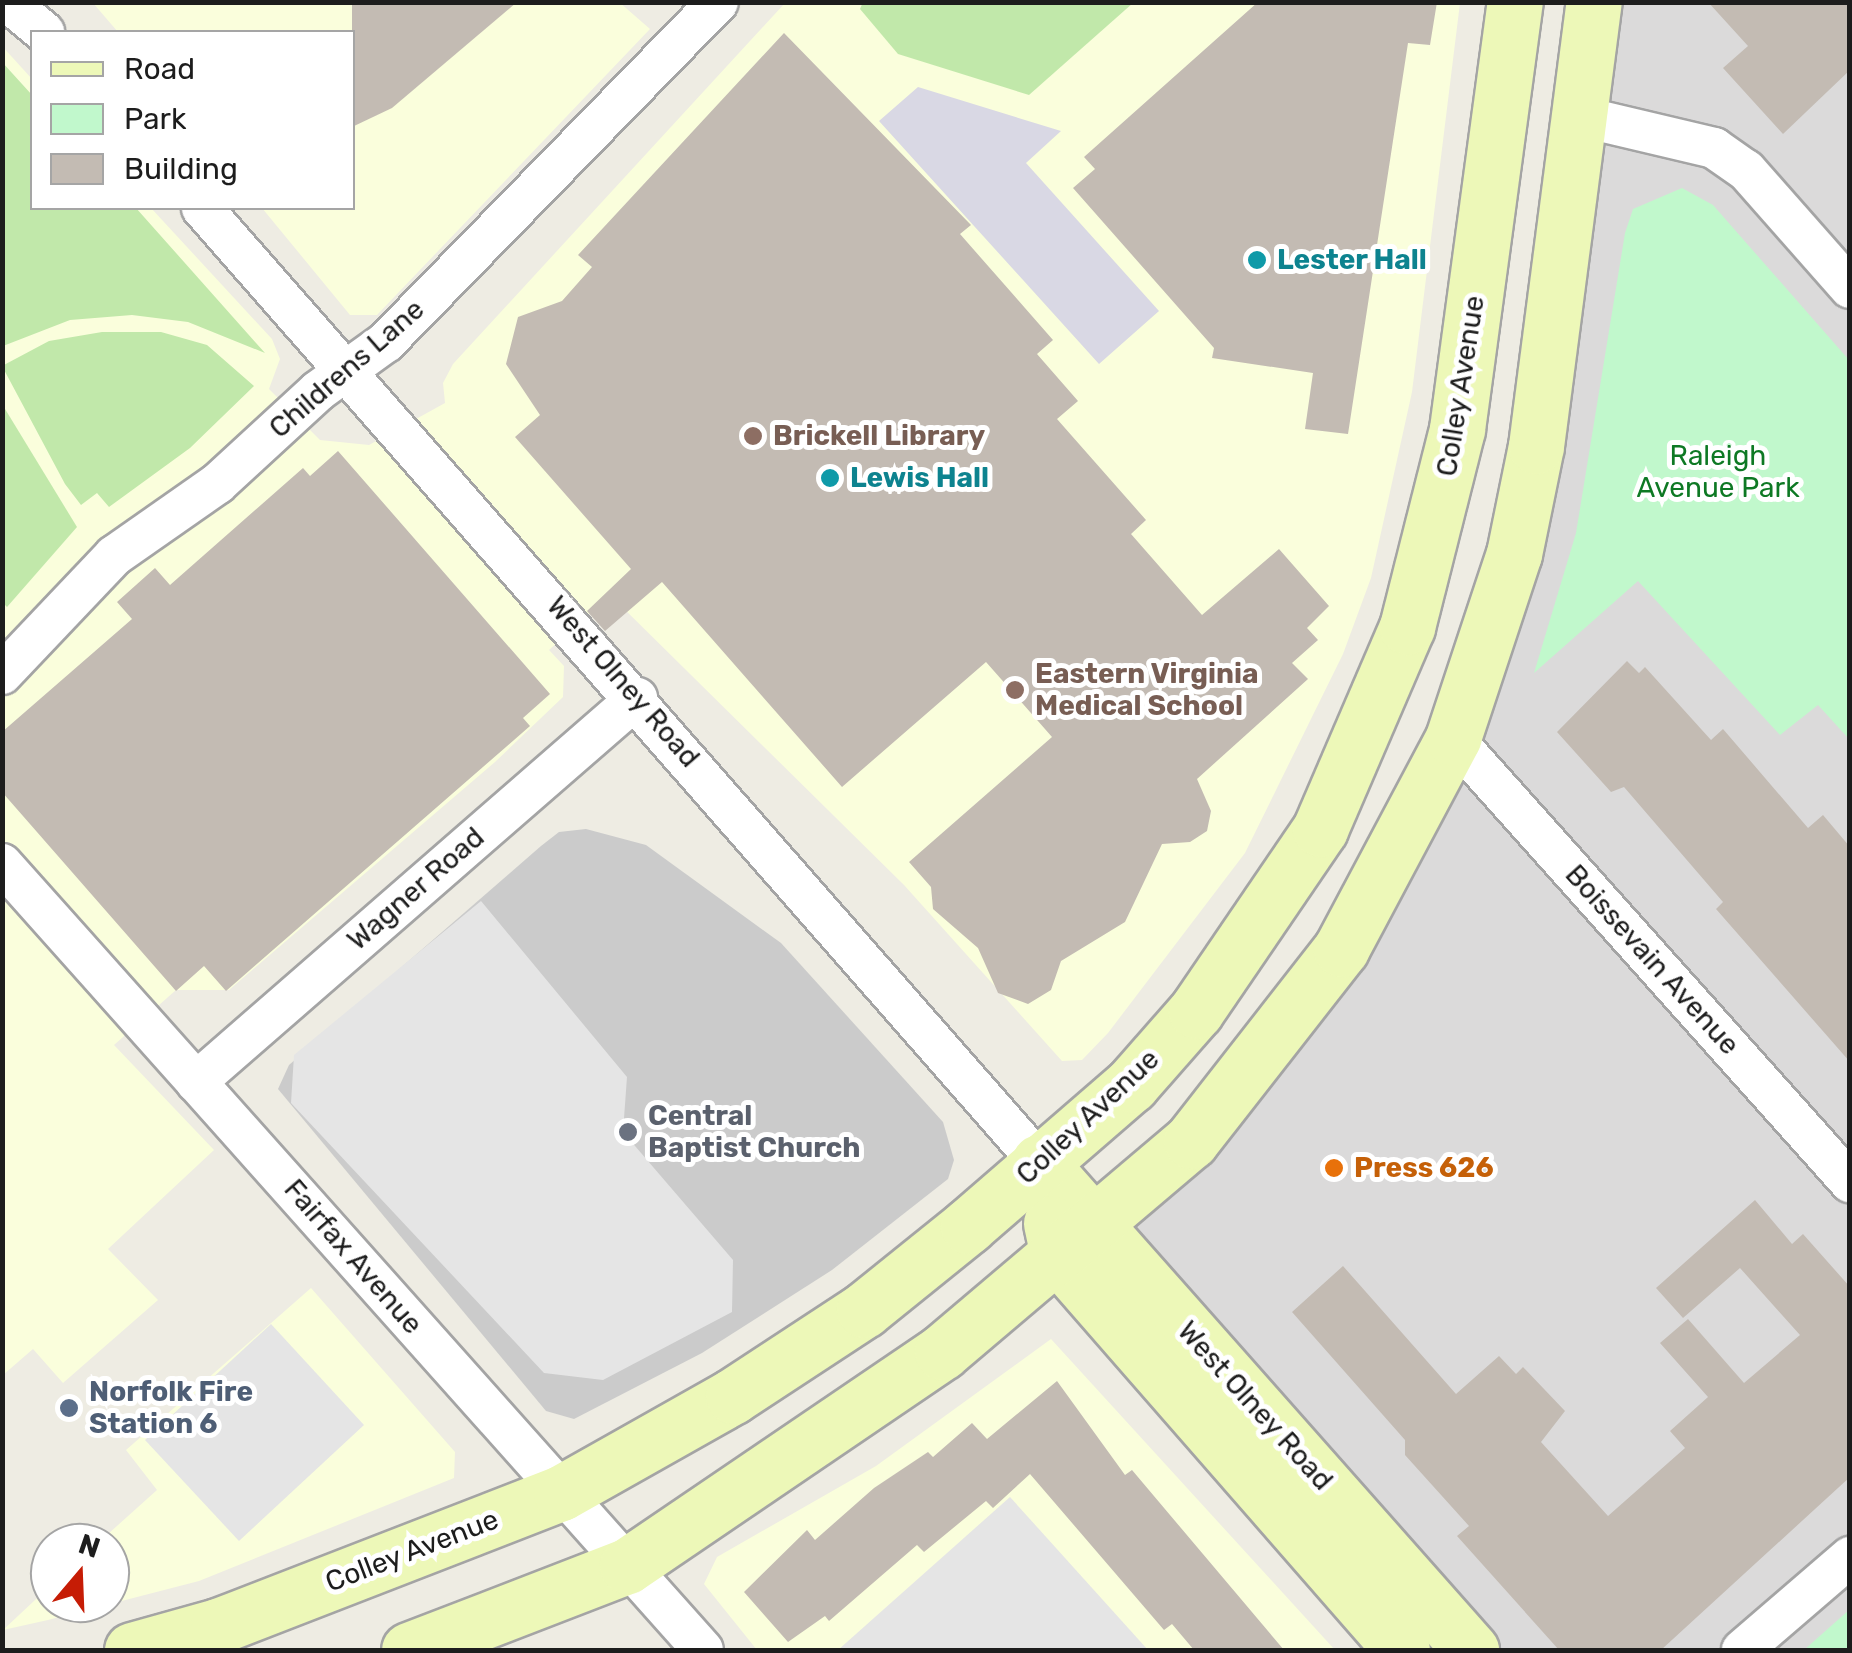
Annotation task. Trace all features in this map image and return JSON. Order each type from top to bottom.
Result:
[{"type":"main road","name":"Colley Avenue","points":[[132,1650],[218,1626],[561,1493],[733,1396],[864,1310],[1131,1085],[1196,1011],[1320,830],[1367,730],[1407,628],[1446,482],[1515,2]]},
{"type":"main road","points":[[410,1650],[627,1566],[942,1352],[1190,1141],[1270,1046],[1396,857],[1454,738],[1514,554],[1536,446],[1594,2]]},
{"type":"main road","name":"West Olney Road","points":[[1039,1162],[1078,1239],[1402,1650]]},
{"type":"main road","name":"West Olney Road","points":[[1078,1239],[1471,1650]]},
{"type":"street","points":[[8,2],[42,30]]},
{"type":"street","name":"Childrens Lane","points":[[2,674],[114,556],[217,484],[350,368],[386,342],[718,2]]},
{"type":"street","points":[[1579,116],[1714,148],[1746,170],[1850,288]]},
{"type":"street","name":"West Olney Road","points":[[204,210],[350,368],[1039,1162]]},
{"type":"street","name":"Wagner Road","points":[[196,1082],[636,698]]},
{"type":"street","name":"Boissevain Avenue","points":[[1454,738],[1850,1182]]},
{"type":"street","name":"Fairfax Avenue","points":[[2,864],[703,1650]]},
{"type":"street","points":[[1742,1650],[1850,1557]]},
{"type":"shaded area","points":[[619,2],[650,29],[377,315],[350,315],[264,210],[355,210],[355,30],[116,30],[93,3]]},
{"type":"shaded area","name":"Eastern Virginia Medical School","points":[[785,3],[1460,3],[1412,392],[1371,578],[1343,654],[1245,853],[1108,1033],[1082,1060],[1062,1061],[904,885],[610,595],[549,650],[564,666],[563,697],[495,762],[229,990],[176,990],[114,1045],[214,1150],[108,1249],[158,1300],[63,1383],[33,1349],[3,1375],[2,46],[30,77],[30,210],[153,210],[272,339],[280,359],[269,389],[320,440],[369,445],[445,403],[443,383],[453,364]]},
{"type":"shaded area","points":[[1606,3],[1849,3],[1849,1650],[1442,1650],[1098,1223],[1431,817]]},
{"type":"shaded area","points":[[918,87],[1061,131],[1026,163],[1159,311],[1099,364],[879,121]]},
{"type":"shaded area","name":"Central Baptist Church","points":[[586,829],[646,845],[781,943],[943,1122],[954,1160],[948,1179],[832,1270],[702,1353],[574,1419],[546,1411],[278,1089],[289,1065],[541,846],[559,832]]},
{"type":"shaded area","points":[[481,901],[627,1077],[623,1132],[733,1260],[732,1312],[603,1380],[544,1373],[291,1103],[294,1055]]},
{"type":"shaded area","points":[[311,1288],[455,1452],[454,1478],[199,1581],[130,1599],[130,1523],[120,1523],[157,1490],[126,1450]]},
{"type":"shaded area","points":[[271,1324],[364,1425],[239,1541],[145,1440]]},
{"type":"shaded area","points":[[1051,1339],[1335,1650],[757,1650],[704,1584],[717,1557],[876,1466]]},
{"type":"shaded area","points":[[1010,1497],[1148,1650],[838,1650]]},
{"type":"shaded area","points":[[30,1605],[30,1623],[34,1623],[3,1630]]},
{"type":"green space","points":[[863,2],[1133,3],[1029,95],[898,54],[860,9]]},
{"type":"green space","points":[[2,62],[30,93],[30,210],[138,210],[265,353],[188,322],[132,315],[70,320],[3,346]]},
{"type":"green space","name":"Raleigh Avenue Park","points":[[1682,188],[1713,205],[1849,360],[1849,739],[1818,705],[1780,735],[1638,581],[1534,673],[1576,533],[1625,233],[1633,209]]},
{"type":"green space","points":[[102,332],[161,332],[207,345],[254,386],[190,448],[109,507],[97,493],[81,505],[65,484],[2,366],[49,341]]},
{"type":"green space","points":[[2,404],[77,527],[7,607],[2,602]]},
{"type":"green space","points":[[1849,1610],[1849,1650],[1804,1650]]},
{"type":"building","points":[[352,2],[517,2],[392,108],[355,126]]},
{"type":"building","name":"Lester Hall","points":[[1258,2],[1437,2],[1430,45],[1408,43],[1348,434],[1305,429],[1313,373],[1212,358],[1214,348],[1073,188],[1095,169],[1084,157]]},
{"type":"building","points":[[1708,2],[1850,2],[1850,70],[1783,134],[1723,68],[1748,46]]},
{"type":"building","name":"Lewis Hall","points":[[784,33],[971,225],[960,234],[1053,340],[1037,354],[1078,401],[1057,419],[1146,520],[1131,534],[1202,615],[1279,549],[1329,606],[1307,628],[1318,640],[1292,663],[1308,679],[1197,779],[1211,811],[1207,831],[1190,842],[1162,844],[1125,922],[1061,961],[1051,990],[1028,1004],[998,993],[978,948],[933,909],[931,887],[909,862],[1052,737],[986,662],[842,787],[662,582],[605,631],[587,611],[631,569],[515,437],[540,415],[506,364],[518,317],[562,301],[592,267],[578,255]]},
{"type":"building","points":[[338,451],[550,694],[523,718],[530,726],[226,991],[204,966],[176,991],[2,792],[2,732],[132,619],[117,602],[155,568],[170,585],[303,468],[310,476]]},
{"type":"building","points":[[1627,661],[1639,673],[1645,667],[1711,740],[1723,729],[1808,828],[1823,815],[1850,847],[1850,1062],[1716,909],[1723,902],[1624,787],[1611,792],[1557,732]]},
{"type":"building","points":[[1755,1200],[1792,1244],[1803,1234],[1850,1287],[1850,1477],[1661,1650],[1559,1650],[1457,1536],[1469,1526],[1405,1455],[1405,1440],[1292,1312],[1343,1266],[1456,1394],[1499,1356],[1516,1374],[1523,1367],[1565,1411],[1541,1442],[1608,1516],[1685,1448],[1670,1431],[1708,1397],[1660,1343],[1688,1319],[1744,1383],[1800,1335],[1740,1268],[1683,1318],[1656,1288]]},
{"type":"building","points":[[1057,1381],[1125,1475],[1132,1470],[1284,1650],[1194,1650],[1172,1624],[1164,1630],[1030,1474],[993,1508],[986,1501],[924,1552],[917,1545],[829,1621],[825,1616],[788,1642],[744,1592],[807,1530],[815,1540],[874,1488],[928,1452],[933,1457],[972,1423],[987,1439]]},
{"type":"place","name":"Lester Hall","points":[[1257,260]]},
{"type":"place","name":"Brickell Library","points":[[753,436]]},
{"type":"place","name":"Lewis Hall","points":[[830,478]]},
{"type":"place","name":"Eastern Virginia Medical School","points":[[1015,690]]},
{"type":"place","name":"Central Baptist Church","points":[[628,1132]]},
{"type":"place","name":"Press 626","points":[[1334,1168]]},
{"type":"place","name":"Norfolk Fire Station 6","points":[[69,1408]]}]
